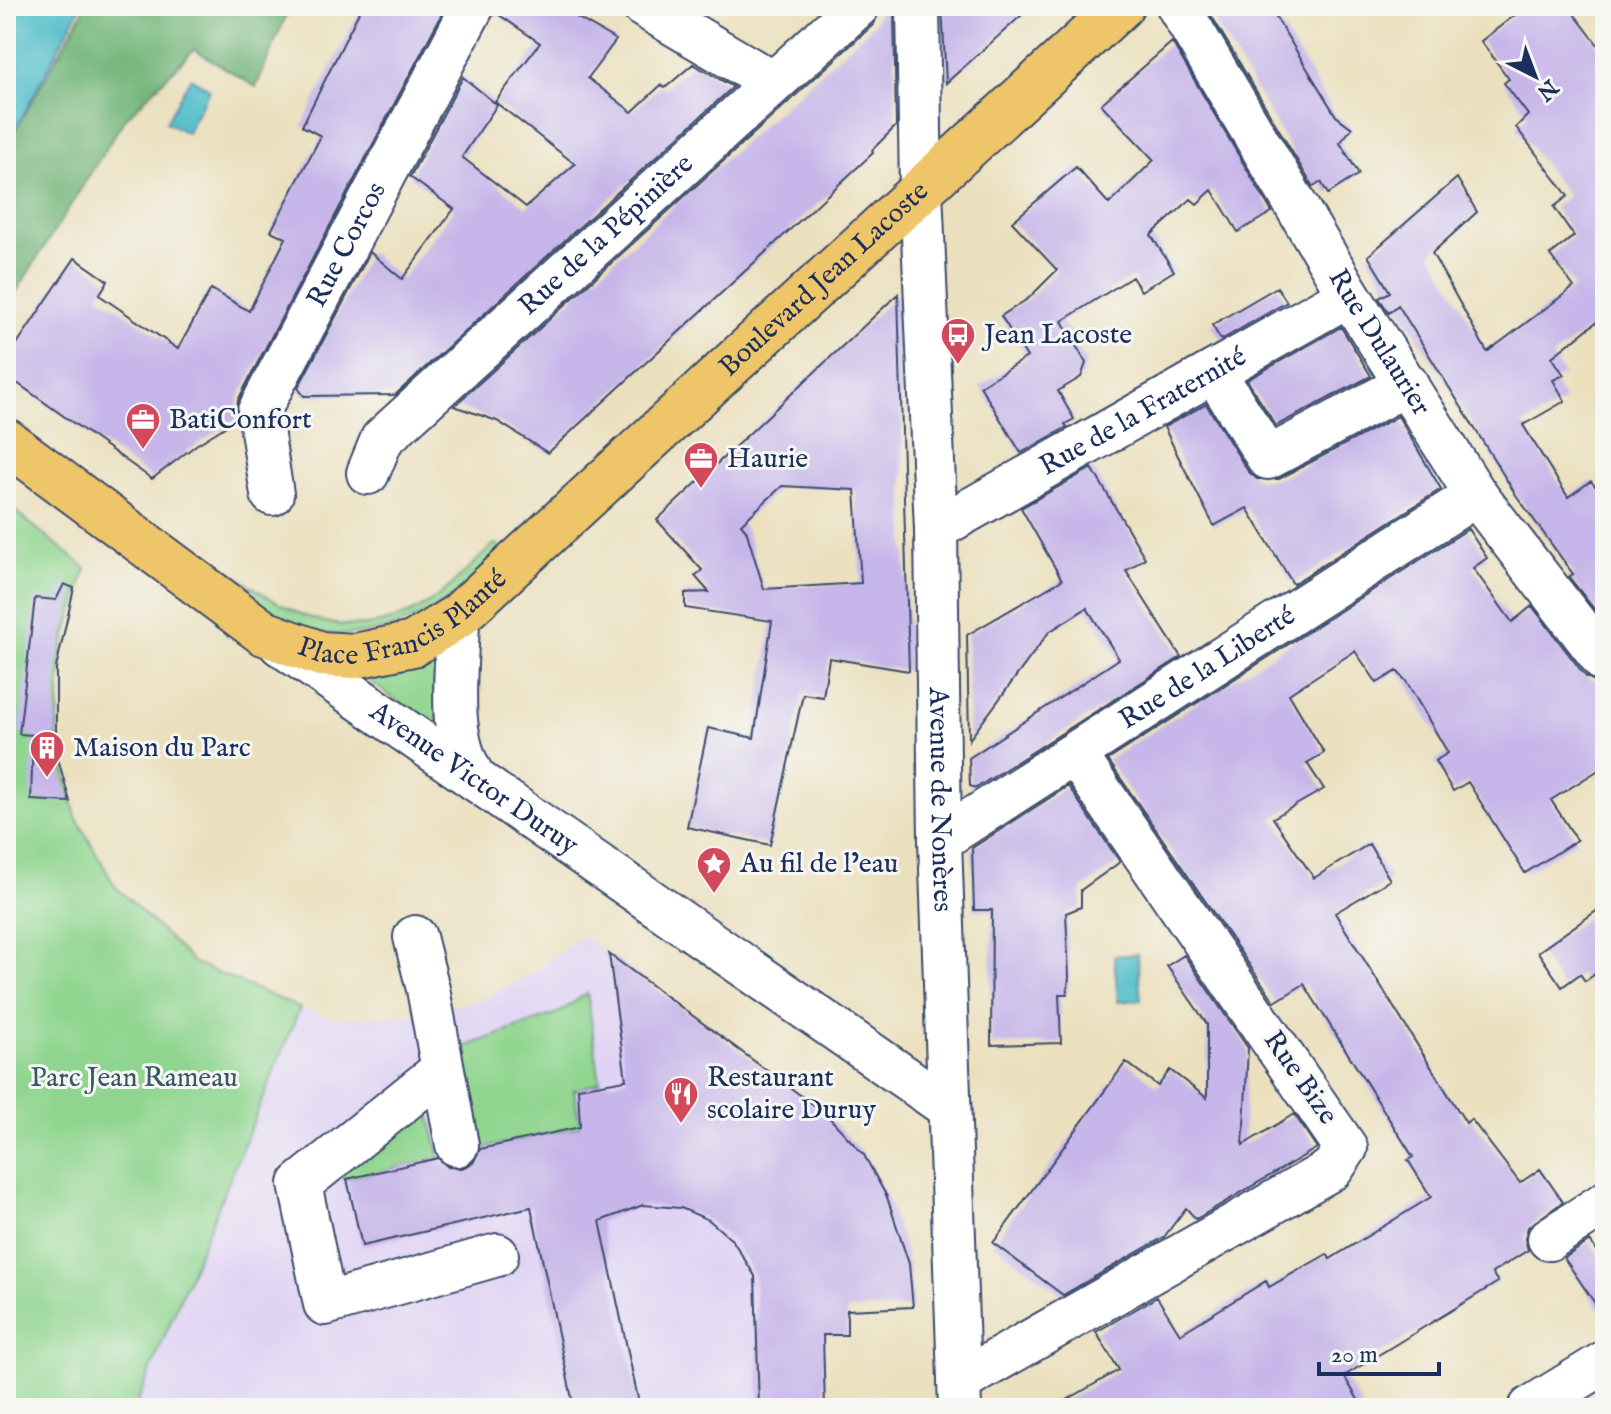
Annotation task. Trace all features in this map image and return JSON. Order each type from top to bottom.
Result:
[{"type":"main road","name":"Boulevard Jean Lacoste","points":[[528,550],[1121,6]]},
{"type":"main road","name":"Avenue Victor Duruy","points":[[6,441],[264,633]]},
{"type":"main road","name":"Place Francis Planté","points":[[264,633],[321,654],[355,656],[413,644],[458,616],[528,550]]},
{"type":"street","name":"Rue Corcos","points":[[272,494],[259,411],[473,6]]},
{"type":"street","points":[[643,6],[772,82]]},
{"type":"street","name":"Rue de la Pépinière","points":[[368,473],[382,439],[858,6]]},
{"type":"street","name":"Avenue de Nonères","points":[[918,6],[921,190],[936,529],[940,840],[959,1395]]},
{"type":"street","name":"Rue Dulaurier","points":[[1178,6],[1349,295],[1476,495],[1605,662]]},
{"type":"street","name":"Rue de la Fraternité","points":[[936,529],[1349,295]]},
{"type":"street","points":[[1214,372],[1268,458],[1407,384]]},
{"type":"street","name":"Rue de la Liberté","points":[[940,840],[1476,495]]},
{"type":"street","points":[[458,616],[455,682],[460,746],[465,764],[476,780]]},
{"type":"street","name":"Avenue Victor Duruy","points":[[264,633],[949,1108]]},
{"type":"street","name":"Rue Bize","points":[[959,1395],[1332,1169],[1346,1148],[1075,754]]},
{"type":"street","points":[[415,937],[428,989],[457,1145]]},
{"type":"street","points":[[442,1070],[300,1184],[325,1304],[497,1255]]},
{"type":"street","points":[[1549,1239],[1605,1203]]},
{"type":"street","points":[[1530,1408],[1605,1362]]},
{"type":"shaded area","points":[[581,935],[826,1114],[864,1155],[887,1197],[909,1264],[913,1307],[881,1309],[881,1289],[847,1292],[847,1335],[825,1336],[825,1408],[130,1408],[252,994],[333,1018],[417,1015],[480,1000],[535,972]]},
{"type":"green space","points":[[86,6],[290,6],[256,87],[194,49],[124,120],[6,308],[6,147]]},
{"type":"green space","name":"Parc Jean Rameau","points":[[6,504],[86,568],[62,649],[57,734],[76,817],[115,886],[194,963],[300,1008],[135,1408],[6,1408]]},
{"type":"green space","points":[[494,544],[499,545],[499,550],[446,601],[405,623],[360,633],[338,634],[293,624],[263,608],[202,562],[206,556],[214,560],[262,593],[311,618],[362,626],[390,620],[430,602]]},
{"type":"green space","points":[[439,655],[438,731],[364,677]]},
{"type":"green space","points":[[587,993],[600,1082],[574,1090],[580,1127],[484,1148],[462,1048],[560,1012]]},
{"type":"green space","points":[[427,1105],[440,1158],[347,1179],[337,1174]]},
{"type":"water","points":[[6,6],[81,6],[6,147]]},
{"type":"water","points":[[190,78],[210,89],[187,133],[166,122]]},
{"type":"water","points":[[1137,954],[1141,1000],[1118,1002],[1114,956]]},
{"type":"building","points":[[362,6],[446,6],[238,400],[236,420],[196,445],[152,479],[6,375],[6,360],[75,258],[108,281],[99,295],[178,349],[211,289],[249,311],[286,238],[271,231],[321,136],[302,126]]},
{"type":"building","points":[[497,6],[557,6],[616,40],[588,78],[632,112],[661,85],[665,88],[693,64],[733,87],[395,395],[304,396],[298,388],[370,252],[402,279],[454,209],[410,177],[463,77],[497,105],[462,157],[526,207],[575,164],[495,102],[540,43],[495,12]]},
{"type":"building","points":[[881,6],[894,6],[896,126],[872,150],[873,153],[548,453],[497,421],[454,406],[874,24]]},
{"type":"building","points":[[942,6],[1032,6],[946,83]]},
{"type":"building","points":[[1213,6],[1269,6],[1336,116],[1352,128],[1340,143],[1359,174],[1328,194],[1321,182],[1313,187],[1208,10]]},
{"type":"building","points":[[1527,6],[1568,6],[1605,54],[1605,328],[1599,320],[1552,357],[1564,375],[1553,380],[1565,401],[1523,425],[1568,497],[1591,481],[1605,499],[1605,623],[1569,577],[1573,574],[1516,495],[1398,305],[1389,313],[1379,298],[1390,292],[1368,256],[1457,178],[1477,212],[1432,253],[1487,352],[1574,287],[1550,255],[1574,236],[1554,207],[1568,196],[1516,127],[1528,115],[1504,83],[1509,79],[1481,41]]},
{"type":"building","points":[[1172,42],[1272,212],[1238,232],[1212,190],[1197,204],[1191,199],[1151,235],[1174,271],[1141,291],[1132,277],[1062,321],[1086,363],[1081,377],[1058,391],[1074,419],[1065,424],[1067,427],[1021,453],[980,386],[1027,357],[1001,316],[1029,298],[1057,270],[1012,222],[1076,167],[1109,204],[1154,160],[1101,104]]},
{"type":"building","points":[[1277,287],[1287,302],[1221,340],[1212,325]]},
{"type":"building","points":[[898,294],[909,671],[829,658],[823,697],[803,694],[770,845],[687,827],[708,728],[754,738],[772,621],[685,608],[685,593],[709,592],[695,576],[702,570],[657,520]],"holes":[[[782,486],[855,490],[861,583],[764,589],[746,530],[741,524]]]},
{"type":"building","points":[[1341,327],[1371,376],[1276,426],[1247,380]]},
{"type":"building","points":[[1206,404],[1248,471],[1257,479],[1279,479],[1398,416],[1441,489],[1293,584],[1247,508],[1214,526],[1178,456],[1164,427]]},
{"type":"building","points":[[1092,468],[1145,558],[1126,571],[1181,657],[976,788],[970,786],[969,758],[1119,659],[1087,608],[1049,632],[969,740],[967,635],[1062,580],[1021,508]]},
{"type":"building","points":[[1468,529],[1487,558],[1473,568],[1512,622],[1532,606],[1586,677],[1605,685],[1605,766],[1551,800],[1577,840],[1525,873],[1468,782],[1453,791],[1435,761],[1448,753],[1406,681],[1397,671],[1377,683],[1355,651],[1289,694],[1324,753],[1307,763],[1324,789],[1273,818],[1314,878],[1369,844],[1390,880],[1335,913],[1466,1123],[1471,1119],[1520,1183],[1540,1169],[1563,1202],[1528,1227],[1525,1239],[1528,1250],[1492,1273],[1498,1282],[1344,1376],[1363,1408],[1053,1408],[1119,1370],[1096,1332],[1157,1297],[1180,1334],[1266,1281],[1269,1287],[1327,1254],[1330,1259],[1431,1197],[1408,1160],[1413,1157],[1304,984],[1275,1002],[1108,760]]},
{"type":"building","points":[[64,584],[74,588],[56,668],[56,738],[52,737],[70,802],[31,800],[33,735],[19,734],[35,598],[56,600]]},
{"type":"building","points":[[1068,786],[1120,862],[1081,890],[1081,907],[1066,913],[1069,977],[1067,994],[1059,994],[1061,1043],[991,1045],[992,910],[974,910],[972,848]]},
{"type":"building","points":[[1605,905],[1605,967],[1585,981],[1580,974],[1562,987],[1538,952]]},
{"type":"building","points":[[609,954],[826,1114],[864,1155],[887,1197],[909,1264],[913,1307],[847,1310],[847,1335],[823,1335],[825,1408],[759,1408],[755,1276],[733,1241],[709,1220],[681,1208],[643,1205],[600,1221],[640,1408],[574,1408],[531,1207],[362,1246],[347,1179],[438,1158],[448,1167],[462,1168],[473,1163],[480,1149],[580,1127],[578,1088],[626,1080]]},
{"type":"building","points":[[1184,955],[1248,1048],[1243,1145],[1294,1114],[1317,1148],[1196,1219],[1186,1208],[1164,1237],[1063,1295],[993,1243],[1126,1062],[1158,1086],[1170,1070],[1207,1098],[1207,1024],[1167,966]]},
{"type":"building","points":[[1590,1241],[1605,1263],[1605,1318],[1564,1258]]},
{"type":"place","name":"Jean Lacoste","points":[[958,366]]},
{"type":"place","name":"BatiConfort","points":[[143,451]]},
{"type":"place","name":"Haurie","points":[[701,490]]},
{"type":"place","name":"Maison du Parc","points":[[47,779]]},
{"type":"place","name":"Au fil de l’eau","points":[[714,895]]},
{"type":"place","name":"Restaurant scolaire Duruy","points":[[681,1125]]}]
